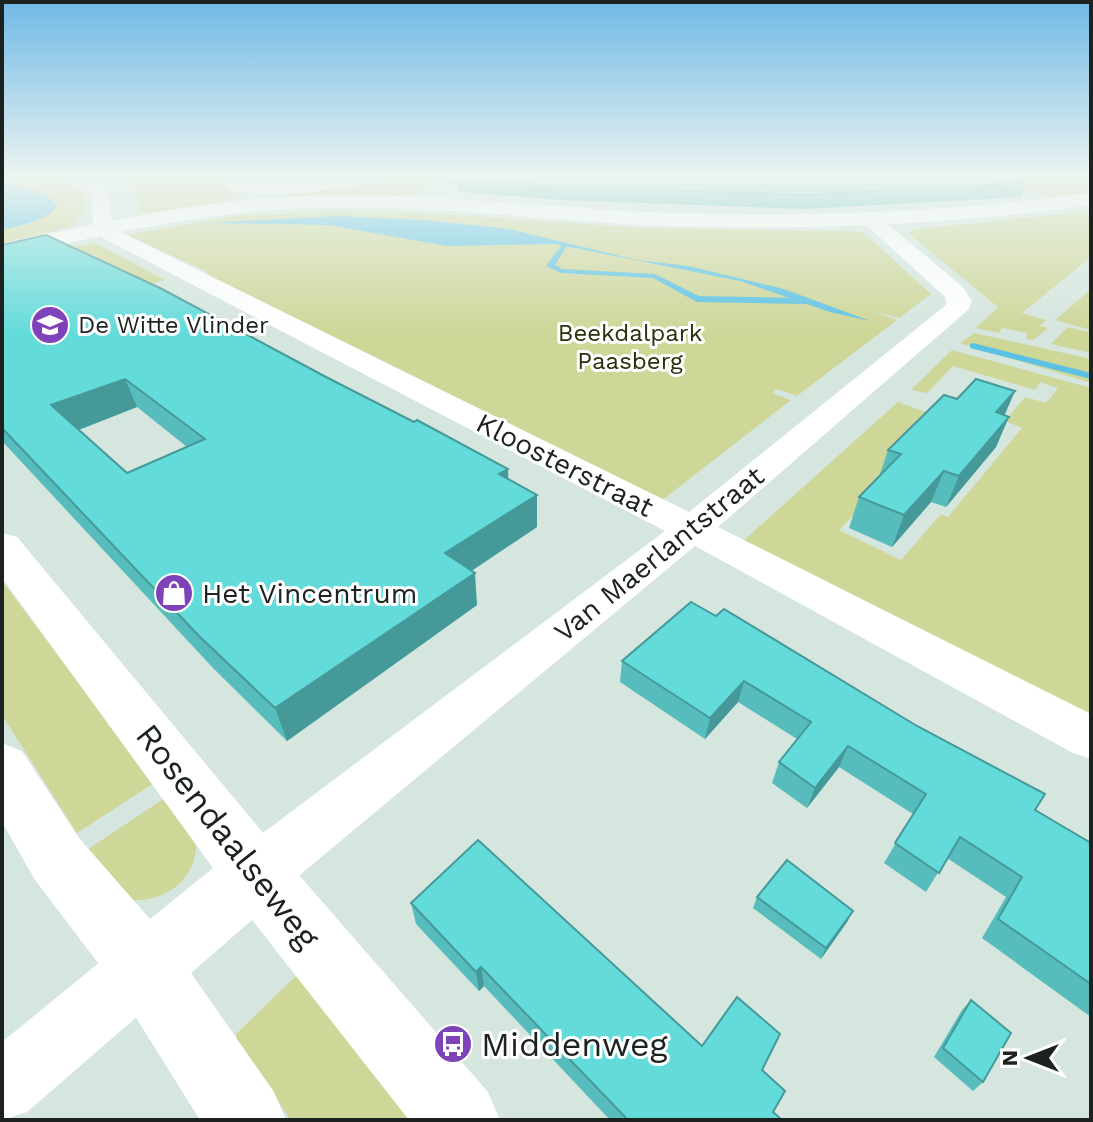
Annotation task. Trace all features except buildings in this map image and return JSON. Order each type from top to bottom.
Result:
[{"type":"street","points":[[2,251],[101,228]]},
{"type":"street","name":"Kloosterstraat","points":[[104,228],[692,529],[1091,738]]},
{"type":"street","name":"Van Maerlantstraat","points":[[256,874],[692,529],[956,309],[960,301],[954,292],[881,228]]},
{"type":"street","name":"Rosendaalseweg","points":[[2,547],[256,874],[460,1120]]},
{"type":"street","points":[[2,768],[57,859],[145,967],[246,1120]]},
{"type":"street","points":[[2,1087],[256,874]]},
{"type":"green space","points":[[8,228],[63,228],[2,243],[2,230]]},
{"type":"green space","name":"Beekdalpark Paasberg","points":[[163,228],[854,231],[864,233],[931,294],[899,318],[874,311],[897,320],[797,396],[777,389],[772,393],[791,400],[661,501],[209,276],[206,271],[126,235]]},
{"type":"green space","points":[[1091,228],[1091,257],[1022,313],[1046,320],[1040,326],[1048,328],[1033,340],[1027,339],[1027,333],[1002,328],[999,333],[976,328],[998,307],[908,233],[917,229]]},
{"type":"green space","points":[[95,243],[165,280],[130,290],[2,262]]},
{"type":"green space","points":[[1091,289],[1091,330],[1055,320]]},
{"type":"green space","points":[[1068,327],[1091,333],[1091,353],[1051,344]]},
{"type":"green space","points":[[974,333],[1091,359],[1091,383],[960,343]]},
{"type":"green space","points":[[952,350],[1091,388],[1091,721],[742,542],[898,402],[936,416],[876,479],[884,484],[839,530],[901,560],[941,514],[948,517],[1022,428],[1005,421],[1025,397],[1046,403],[1058,388],[1040,382],[1035,390],[953,366],[927,393],[911,390]]},
{"type":"green space","points":[[2,581],[154,783],[77,833],[2,715]]},
{"type":"green space","points":[[165,798],[196,845],[195,858],[176,887],[154,898],[129,900],[87,850]]},
{"type":"green space","points":[[301,976],[415,1120],[291,1120],[236,1040],[237,1033],[295,977]]},
{"type":"water","points":[[347,228],[509,229],[637,260],[688,266],[784,289],[870,321],[830,312],[740,281],[555,244],[447,246]]},
{"type":"waterway","points":[[564,244],[550,266],[561,271],[655,276],[697,299],[807,301]]},
{"type":"waterway","points":[[973,346],[1091,376]]},
{"type":"place","name":"De Witte Vlinder","points":[[50,325]]},
{"type":"place","name":"Het Vincentrum","points":[[174,593]]},
{"type":"place","name":"Middenweg","points":[[453,1044]]}]
